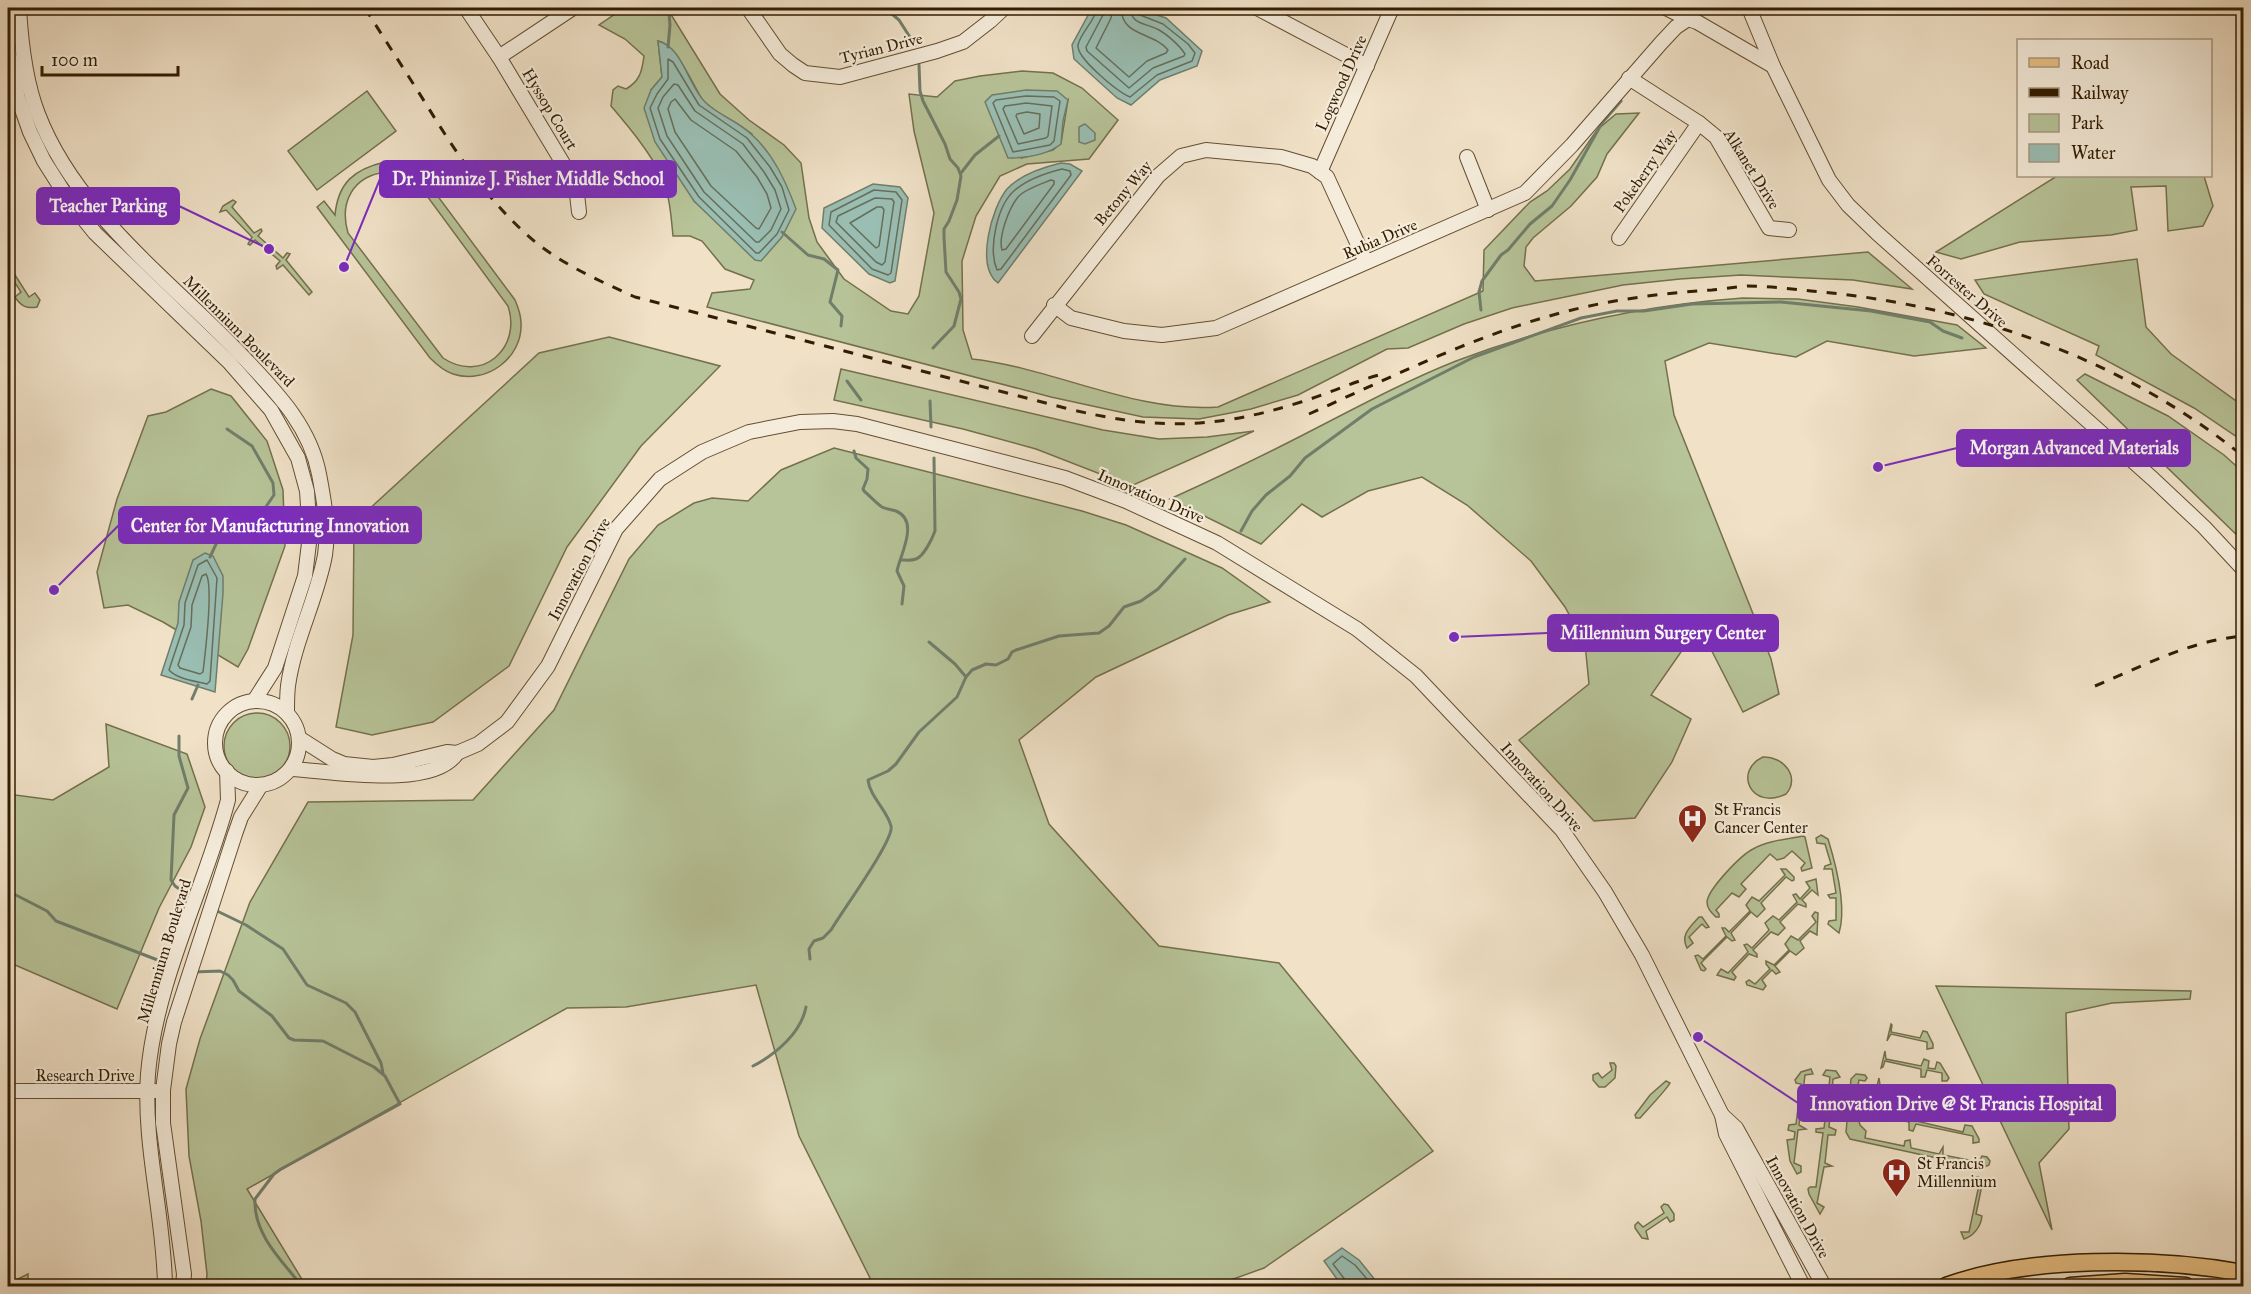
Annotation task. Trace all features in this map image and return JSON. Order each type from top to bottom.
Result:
[{"type":"main road","points":[[1946,1287],[1958,1282],[2030,1267],[2082,1263],[2154,1263],[2244,1273]]},
{"type":"main road","points":[[2070,1287],[2125,1282],[2186,1287]]},
{"type":"street","name":"Millennium Boulevard","points":[[18,8],[32,95],[44,129],[60,159],[99,213],[227,339],[286,402],[302,426],[319,470],[325,506],[325,555],[293,663],[288,686],[287,713]]},
{"type":"street","name":"Hyssop Court","points":[[466,8],[499,57],[576,185],[579,212]]},
{"type":"street","points":[[499,57],[573,8]]},
{"type":"street","name":"Tyrian Drive","points":[[748,8],[780,54],[793,66],[805,73],[840,77],[963,42],[1004,8]]},
{"type":"street","points":[[1257,8],[1367,66]]},
{"type":"street","name":"Logwood Drive","points":[[1320,172],[1392,8]]},
{"type":"street","points":[[1672,8],[1773,66]]},
{"type":"street","name":"Rubia Drive","points":[[1661,43],[1672,8]]},
{"type":"street","name":"Forrester Drive","points":[[1749,8],[1773,66],[1829,180],[1848,205],[2153,479],[2204,527],[2244,570]]},
{"type":"street","name":"Rubia Drive","points":[[1054,305],[1071,318],[1124,331],[1162,335],[1216,328],[1488,210],[1525,193],[1572,145],[1676,27],[1692,21]]},
{"type":"street","name":"Millennium Boulevard","points":[[8,48],[18,98],[30,132],[44,161],[70,201],[95,233],[229,362],[271,410],[298,458],[307,491],[310,535],[305,576],[275,668],[249,702]]},
{"type":"street","name":"Alkanet Drive","points":[[1629,78],[1699,123],[1716,137],[1769,228],[1789,230]]},
{"type":"street","name":"Pokeberry Way","points":[[1619,238],[1699,123]]},
{"type":"street","name":"Betony Way","points":[[1032,336],[1054,305],[1158,176],[1181,156],[1206,150],[1281,157],[1312,166],[1320,172]]},
{"type":"street","points":[[1467,157],[1488,210]]},
{"type":"street","points":[[1320,172],[1327,177],[1366,262]]},
{"type":"street","name":"Innovation Drive","points":[[299,738],[320,754],[344,764],[373,767],[393,765],[447,752],[457,753],[492,735],[507,722],[548,666],[616,529],[660,478],[702,452],[749,432],[800,422],[833,421],[871,427],[1065,478],[1126,501],[1217,543],[1357,629],[1416,676],[1562,830],[1605,892],[1642,955],[1722,1115],[1726,1134],[1803,1287]]},
{"type":"street","points":[[249,702],[266,702],[287,713],[295,724],[299,738],[298,752],[292,769],[274,781],[261,784],[243,782],[226,771],[217,754],[217,733],[227,714],[249,702]]},
{"type":"street","name":"Innovation Drive","points":[[292,769],[342,775],[388,777],[432,769],[452,762],[457,753]]},
{"type":"street","name":"Millennium Boulevard","points":[[165,1287],[163,1241],[147,1127],[147,1091],[153,1043],[167,983],[228,800],[226,771]]},
{"type":"street","name":"Millennium Boulevard","points":[[183,1287],[184,1274],[163,1123],[163,1090],[169,1044],[242,816],[261,784]]},
{"type":"street","name":"Research Drive","points":[[8,1091],[163,1090]]},
{"type":"street","name":"Innovation Drive","points":[[1722,1115],[1736,1128],[1824,1287]]},
{"type":"green space","points":[[624,8],[667,8],[720,94],[749,120],[784,145],[801,163],[809,218],[817,242],[844,279],[891,311],[908,314],[919,296],[934,213],[914,131],[909,94],[937,97],[955,81],[1022,71],[1053,73],[1082,88],[1118,120],[1089,159],[1027,164],[1000,176],[976,216],[962,261],[963,330],[972,359],[1033,371],[1125,397],[1187,407],[1218,407],[1483,291],[1484,250],[1530,202],[1547,191],[1570,169],[1597,130],[1616,114],[1639,113],[1607,154],[1597,177],[1571,206],[1533,238],[1526,247],[1524,266],[1535,281],[1868,252],[1912,289],[1853,280],[1741,275],[1623,285],[1512,308],[1464,324],[1408,348],[1387,349],[1298,395],[1251,409],[1199,419],[1143,417],[1051,397],[707,307],[712,293],[750,289],[754,280],[725,269],[702,241],[690,236],[673,236],[668,198],[657,167],[611,106],[613,90],[618,86],[626,89],[634,83],[641,71],[644,56],[625,39],[599,25]],"holes":[[[658,41],[665,44],[677,56],[706,104],[752,134],[725,229],[694,201],[651,90],[662,77]],[[1068,100],[1061,143],[1053,150],[1022,158]]]},
{"type":"green space","points":[[367,91],[396,131],[317,190],[288,151]]},
{"type":"green space","points":[[385,162],[402,164],[425,179],[515,300],[521,323],[520,336],[509,357],[490,372],[478,376],[465,376],[450,373],[435,363],[317,207],[324,201],[335,215],[344,186],[356,173]],"holes":[[[386,172],[408,177],[419,185],[508,306],[511,321],[509,336],[504,348],[495,358],[484,364],[472,367],[458,365],[443,358],[348,233],[347,201],[357,185],[375,174]]]},
{"type":"green space","points":[[2055,177],[2204,177],[2213,206],[2203,226],[2168,231],[2166,186],[2131,187],[2137,230],[2111,235],[2020,242],[1961,259],[1936,252]]},
{"type":"green space","points":[[233,200],[236,202],[232,207],[254,233],[261,229],[258,236],[283,258],[287,253],[290,254],[286,260],[312,292],[309,295],[283,265],[277,269],[276,266],[280,261],[255,240],[250,245],[248,244],[252,237],[226,210],[220,212],[223,206]]},
{"type":"green space","points":[[2137,259],[2146,327],[2171,354],[2243,406],[2243,441],[2194,408],[2096,355],[2099,346],[1984,294],[1975,280]]},
{"type":"green space","points":[[8,264],[29,297],[35,293],[40,300],[37,307],[30,308],[19,303],[15,297],[21,292],[8,272]]},
{"type":"green space","points":[[1743,298],[1798,299],[1957,325],[1986,348],[1914,356],[1827,341],[1796,357],[1709,343],[1665,361],[1674,415],[1771,659],[1779,694],[1743,712],[1699,626],[1651,695],[1691,719],[1672,762],[1635,818],[1594,821],[1519,740],[1589,684],[1585,644],[1565,607],[1531,561],[1467,505],[1422,477],[1368,491],[1322,517],[1302,504],[1261,544],[1170,499],[1456,361],[1526,337],[1597,319],[1670,306]]},
{"type":"green space","points":[[609,337],[720,366],[641,446],[567,547],[509,666],[433,722],[372,735],[336,727],[353,635],[354,523],[539,353]]},
{"type":"green space","points":[[841,369],[1103,430],[1159,439],[1207,437],[1254,431],[1131,486],[1036,449],[963,429],[834,400]]},
{"type":"green space","points":[[2085,374],[2168,416],[2224,455],[2243,472],[2243,541],[2077,380]]},
{"type":"green space","points":[[211,389],[231,396],[267,441],[283,490],[285,546],[248,649],[238,667],[163,622],[128,605],[104,608],[97,572],[117,499],[148,416],[166,412]]},
{"type":"green space","points":[[834,448],[1082,511],[1126,525],[1222,568],[1270,602],[1228,615],[1096,677],[1019,740],[1049,824],[1159,946],[1279,963],[1433,1151],[1264,1268],[1214,1286],[874,1286],[799,1136],[756,985],[626,1007],[567,1008],[247,1189],[306,1286],[206,1286],[207,1274],[201,1221],[189,1156],[186,1089],[200,1039],[250,902],[308,802],[473,800],[554,710],[629,559],[658,525],[694,503],[712,498],[748,501],[781,470]]},
{"type":"green space","points":[[257,713],[269,716],[280,723],[287,734],[290,746],[287,758],[280,769],[269,776],[257,779],[245,776],[234,769],[227,758],[224,746],[227,734],[234,723],[245,716]]},
{"type":"green space","points":[[106,724],[187,754],[205,807],[191,847],[159,908],[117,1009],[8,962],[8,794],[53,800],[109,767]]},
{"type":"green space","points":[[1763,757],[1777,760],[1788,769],[1792,781],[1786,794],[1774,798],[1763,797],[1750,787],[1749,771],[1754,763]]},
{"type":"green space","points":[[1821,835],[1828,839],[1840,886],[1842,911],[1839,933],[1828,924],[1829,921],[1836,920],[1836,898],[1830,898],[1828,895],[1836,893],[1832,869],[1824,869],[1825,866],[1831,864],[1825,844],[1817,843],[1816,838]]},
{"type":"green space","points":[[1803,836],[1812,868],[1802,871],[1801,868],[1805,863],[1792,851],[1784,858],[1777,860],[1770,854],[1741,884],[1746,889],[1739,897],[1732,893],[1716,910],[1719,917],[1711,912],[1707,904],[1709,896],[1719,881],[1741,858],[1764,844]]},
{"type":"green space","points":[[1781,869],[1786,869],[1794,880],[1786,877],[1761,903],[1765,909],[1757,917],[1751,912],[1731,933],[1735,940],[1732,941],[1727,937],[1701,963],[1706,969],[1701,970],[1695,956],[1698,955],[1703,959],[1726,936],[1722,928],[1729,932],[1750,911],[1746,905],[1752,897],[1759,901],[1785,875]]},
{"type":"green space","points":[[1816,879],[1818,895],[1812,890],[1802,900],[1806,907],[1798,904],[1780,922],[1785,928],[1778,935],[1771,932],[1753,950],[1757,957],[1749,954],[1732,972],[1736,977],[1734,980],[1717,975],[1721,969],[1728,973],[1748,952],[1744,945],[1747,944],[1752,948],[1769,930],[1765,923],[1773,916],[1779,920],[1797,902],[1793,895],[1796,894],[1800,899],[1810,888],[1806,882]]},
{"type":"green space","points":[[1815,912],[1818,913],[1817,935],[1810,931],[1800,941],[1804,948],[1796,955],[1790,951],[1775,966],[1780,972],[1776,974],[1772,970],[1762,980],[1766,986],[1763,990],[1747,985],[1746,982],[1749,980],[1755,984],[1770,969],[1766,961],[1774,965],[1789,950],[1785,944],[1791,936],[1798,940],[1816,922],[1812,916]]},
{"type":"green space","points":[[1699,917],[1702,917],[1709,927],[1706,928],[1702,924],[1689,937],[1693,943],[1687,948],[1685,935]]},
{"type":"green space","points":[[1936,986],[2191,991],[2190,999],[2112,1003],[2066,1013],[2069,1129],[2039,1163],[2052,1230]]},
{"type":"green space","points":[[1891,1024],[1891,1032],[1920,1038],[1923,1031],[1927,1032],[1933,1048],[1927,1049],[1927,1042],[1891,1034],[1887,1041]]},
{"type":"green space","points":[[1885,1051],[1886,1059],[1921,1066],[1924,1059],[1929,1061],[1928,1068],[1935,1069],[1937,1062],[1940,1063],[1949,1078],[1947,1081],[1942,1081],[1942,1073],[1927,1070],[1925,1077],[1921,1077],[1921,1069],[1885,1061],[1881,1068]]},
{"type":"green space","points":[[1610,1063],[1616,1066],[1615,1078],[1605,1087],[1599,1087],[1593,1080],[1593,1075],[1598,1073],[1602,1078],[1612,1070]]},
{"type":"green space","points":[[1811,1069],[1813,1074],[1805,1075],[1799,1125],[1806,1129],[1798,1130],[1794,1163],[1801,1166],[1801,1172],[1797,1174],[1790,1161],[1787,1140],[1794,1139],[1795,1132],[1788,1130],[1789,1125],[1796,1124],[1801,1084],[1796,1083],[1795,1080],[1801,1072]]},
{"type":"green space","points":[[1826,1070],[1836,1071],[1840,1077],[1833,1079],[1829,1127],[1836,1130],[1835,1135],[1828,1135],[1825,1163],[1832,1166],[1824,1167],[1817,1203],[1824,1207],[1820,1214],[1808,1189],[1816,1187],[1823,1133],[1816,1132],[1816,1129],[1824,1128],[1830,1077],[1823,1075]]},
{"type":"green space","points":[[1856,1074],[1865,1075],[1867,1078],[1865,1081],[1859,1080],[1852,1116],[1858,1118],[1860,1125],[1866,1131],[1865,1138],[1904,1146],[1905,1141],[1910,1140],[1911,1148],[1939,1154],[1943,1147],[1943,1155],[1979,1162],[1982,1156],[1987,1157],[1990,1161],[1989,1165],[1982,1168],[1850,1139],[1846,1132],[1851,1079]]},
{"type":"green space","points":[[1879,1078],[1880,1085],[1915,1093],[1917,1086],[1922,1087],[1922,1094],[1951,1101],[1953,1094],[1957,1095],[1964,1111],[1955,1112],[1954,1104],[1922,1097],[1920,1103],[1915,1103],[1915,1096],[1879,1088],[1875,1094]]},
{"type":"green space","points":[[1666,1081],[1670,1083],[1665,1090],[1640,1118],[1636,1118],[1635,1115],[1650,1095]]},
{"type":"green space","points":[[1872,1105],[1875,1106],[1874,1112],[1910,1120],[1912,1113],[1916,1114],[1916,1121],[1963,1132],[1965,1125],[1972,1126],[1979,1142],[1973,1143],[1973,1136],[1916,1124],[1913,1131],[1909,1130],[1909,1122],[1873,1114],[1869,1121]]},
{"type":"green space","points":[[1977,1177],[1988,1180],[1990,1184],[1982,1185],[1976,1214],[1982,1216],[1980,1223],[1974,1233],[1964,1239],[1961,1232],[1969,1232],[1979,1185],[1972,1181]]},
{"type":"green space","points":[[1664,1204],[1668,1205],[1674,1214],[1674,1220],[1670,1222],[1667,1217],[1646,1231],[1648,1239],[1642,1238],[1635,1225],[1638,1222],[1643,1227],[1664,1213],[1661,1207]]},
{"type":"green space","points":[[28,1274],[28,1286],[8,1286],[8,1284]]},
{"type":"water","points":[[1092,8],[1136,8],[1166,18],[1202,51],[1197,66],[1160,80],[1131,105],[1117,98],[1074,59],[1072,45]]},
{"type":"water","points":[[658,41],[674,51],[705,102],[746,129],[759,142],[783,178],[796,209],[782,237],[761,261],[755,260],[694,201],[655,142],[644,108],[651,90],[662,77]]},
{"type":"water","points":[[1026,90],[1057,91],[1068,100],[1061,144],[1036,155],[1008,158],[985,102],[992,95]]},
{"type":"water","points":[[1085,124],[1095,133],[1095,140],[1085,144],[1079,142],[1079,127]]},
{"type":"water","points":[[1061,163],[1070,164],[1082,171],[998,283],[991,275],[987,251],[991,222],[1001,198],[1012,184],[1025,176]]},
{"type":"water","points":[[873,184],[900,187],[908,198],[895,281],[890,283],[869,274],[822,228],[824,208]]},
{"type":"water","points":[[205,553],[213,556],[223,576],[215,692],[161,675],[178,623],[179,602],[193,560]]},
{"type":"water","points":[[1342,1248],[1359,1260],[1380,1286],[1342,1286],[1324,1261]]},
{"type":"waterway","points":[[644,8],[662,9],[669,13],[668,47]]},
{"type":"waterway","points":[[885,8],[899,20],[915,45]]},
{"type":"waterway","points":[[919,65],[920,91],[923,101],[950,159],[958,168],[961,176],[957,200],[944,229],[946,272],[961,299],[954,326],[933,348]]},
{"type":"waterway","points":[[1481,310],[1479,292],[1482,281],[1501,255],[1530,224],[1552,206],[1570,180],[1602,123],[1621,101]]},
{"type":"waterway","points":[[961,173],[975,155],[999,136]]},
{"type":"waterway","points":[[782,232],[808,255],[824,259],[838,270],[830,302],[842,316],[841,326]]},
{"type":"waterway","points":[[1241,531],[1252,511],[1266,495],[1290,476],[1305,458],[1372,409],[1474,357],[1581,318],[1617,311],[1644,311],[1692,304],[1781,302],[1871,311],[1930,322],[1943,331],[1962,338]]},
{"type":"waterway","points":[[847,381],[861,400]]},
{"type":"waterway","points":[[930,401],[931,427]]},
{"type":"waterway","points":[[210,557],[217,542],[232,521],[265,508],[274,495],[273,483],[252,446],[227,429]]},
{"type":"waterway","points":[[854,451],[856,458],[868,469],[864,491],[882,507],[896,511],[903,516],[907,522],[907,539],[897,571],[904,586],[902,604]]},
{"type":"waterway","points":[[901,560],[912,560],[919,557],[935,531],[934,458]]},
{"type":"waterway","points":[[810,959],[809,949],[814,941],[823,938],[831,930],[890,834],[889,820],[872,792],[868,780],[888,771],[896,764],[919,732],[957,697],[966,677],[972,670],[986,664],[996,665],[1008,659],[1016,650],[1059,636],[1099,633],[1109,626],[1124,607],[1141,601],[1158,589],[1185,559]]},
{"type":"waterway","points":[[929,642],[955,664],[966,677]]},
{"type":"waterway","points":[[192,699],[198,685]]},
{"type":"waterway","points":[[179,736],[179,756],[188,788],[174,815],[171,880],[175,886],[191,897]]},
{"type":"waterway","points":[[8,891],[47,911],[56,921],[168,964]]},
{"type":"waterway","points":[[215,910],[246,925],[283,949],[307,985],[346,1003],[355,1012],[381,1063],[383,1073]]},
{"type":"waterway","points":[[194,972],[220,971],[228,975],[239,991],[272,1016],[289,1038],[323,1041],[374,1067],[385,1076],[400,1104],[281,1169],[274,1174],[255,1199],[256,1212],[264,1235],[278,1257],[302,1286]]},
{"type":"waterway","points":[[753,1066],[786,1042],[799,1026],[806,1007]]},
{"type":"railway","points":[[365,8],[463,161],[506,214],[550,253],[586,274],[635,297],[1065,408],[1127,420],[1183,424],[1240,418],[1301,402],[1379,375]]},
{"type":"railway","points":[[1309,414],[1436,357],[1534,320],[1640,297],[1763,286],[1869,298],[1927,308],[1984,323],[2040,342],[2095,364],[2147,391],[2197,422],[2244,457]]},
{"type":"railway","points":[[2095,686],[2186,648],[2224,638],[2244,636]]},
{"type":"place","name":"Teacher Parking","points":[[269,249]]},
{"type":"place","name":"Dr. Phinnize J. Fisher Middle School","points":[[344,267]]},
{"type":"place","name":"Morgan Advanced Materials","points":[[1878,467]]},
{"type":"place","name":"Center for Manufacturing Innovation","points":[[54,590]]},
{"type":"place","name":"Millennium Surgery Center","points":[[1454,637]]},
{"type":"place","name":"St Francis Cancer Center","points":[[1693,844]]},
{"type":"place","name":"Innovation Drive @ St Francis Hospital","points":[[1698,1037]]},
{"type":"place","name":"St Francis Millennium","points":[[1896,1198]]}]
